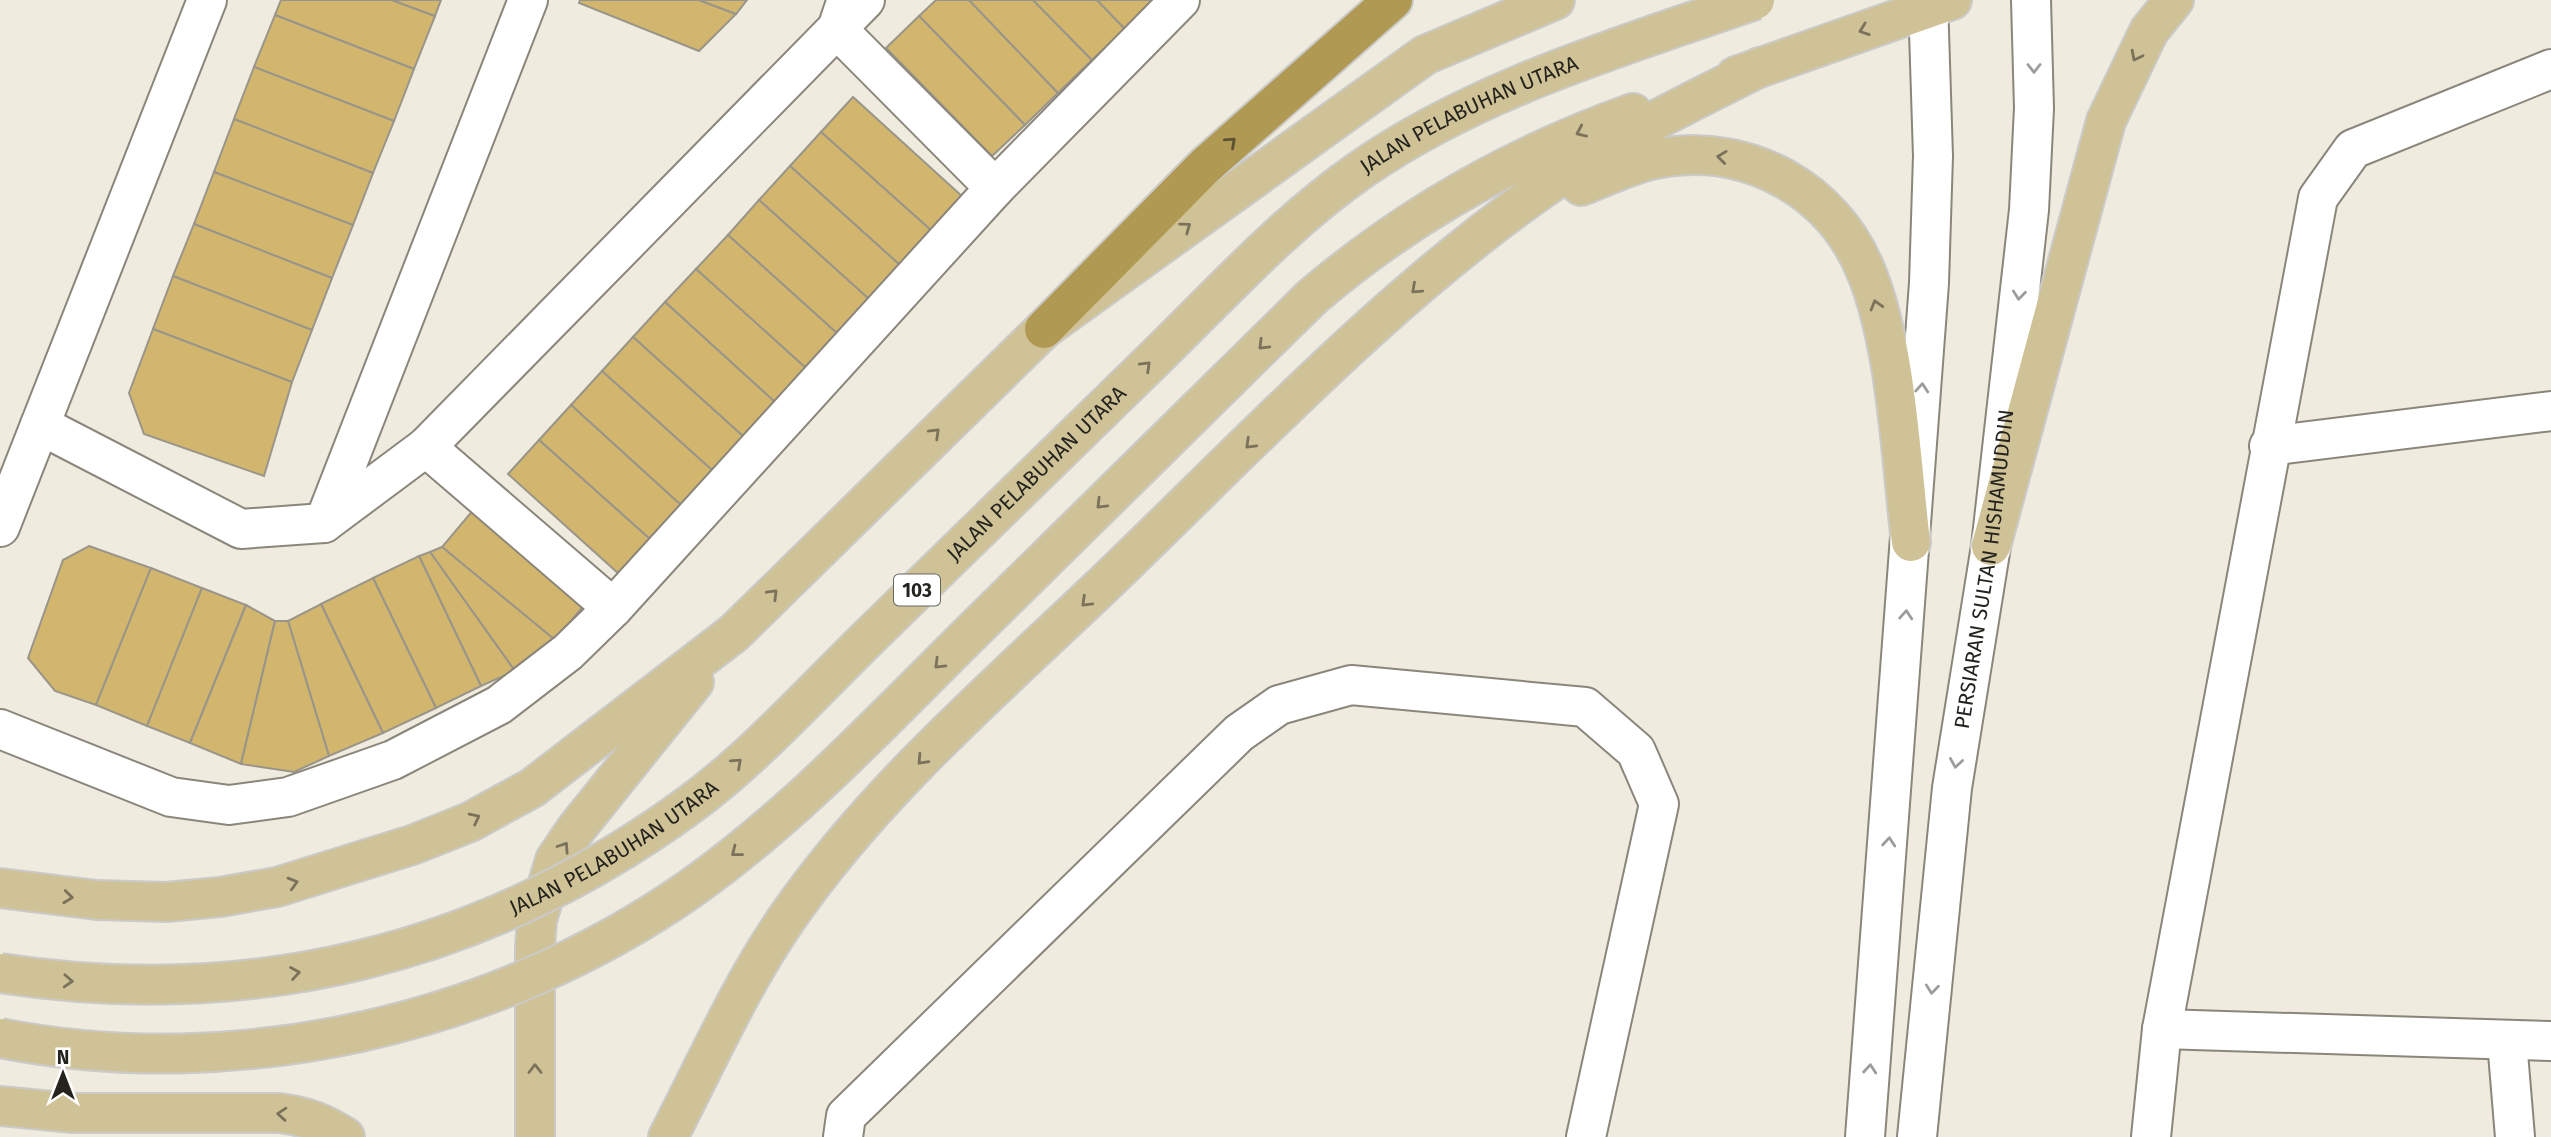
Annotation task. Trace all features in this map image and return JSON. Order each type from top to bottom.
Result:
[{"type":"highway","points":[[1044,329],[1205,166],[1393,0]]},
{"type":"main road","points":[[535,1137],[535,947],[537,920],[555,860],[576,829],[734,633],[1044,329],[1425,55],[1555,0]]},
{"type":"main road","name":"JALAN PELABUHAN UTARA","points":[[0,973],[43,980],[121,984],[199,983],[338,967],[430,942],[564,885],[631,845],[697,799],[788,718],[1255,260],[1362,169],[1469,107],[1558,71],[1755,0]]},
{"type":"main road","points":[[1991,546],[2106,121],[2149,31],[2174,0]]},
{"type":"main road","points":[[0,1038],[83,1050],[145,1053],[255,1047],[330,1039],[464,1003],[524,980],[636,923],[691,888],[828,772],[1312,297],[1399,228],[1517,160],[1595,126],[1936,3]]},
{"type":"main road","points":[[668,1137],[763,956],[812,884],[865,820],[950,732],[1337,361],[1451,257],[1553,181],[1652,122],[1760,67]]},
{"type":"main road","points":[[1451,257],[1515,218],[1577,188],[1633,165],[1665,157],[1697,154],[1729,157],[1760,164],[1788,180],[1834,219],[1865,269],[1886,344],[1911,542]]},
{"type":"main road","points":[[9,889],[166,902],[220,897],[277,887],[412,845],[470,822],[532,788],[734,633]]},
{"type":"main road","points":[[0,1107],[73,1114],[303,1116],[326,1124],[345,1137]]},
{"type":"street","points":[[0,527],[207,0]]},
{"type":"street","points":[[324,523],[528,0]]},
{"type":"street","points":[[40,425],[241,529],[324,523],[426,447],[842,15],[865,0]]},
{"type":"street","points":[[0,729],[171,797],[229,805],[288,797],[393,760],[499,705],[568,652],[613,608],[995,188],[1181,0]]},
{"type":"street","name":"PERSIARAN SULTAN HISHAMUDDIN","points":[[1917,1137],[1952,788],[1991,546],[2029,210],[2034,108],[2031,0]]},
{"type":"street","points":[[1865,1137],[1930,271],[1936,3]]},
{"type":"street","points":[[842,15],[995,188]]},
{"type":"street","points":[[2151,1137],[2162,1029],[2269,446],[2318,198],[2353,149],[2551,69]]},
{"type":"street","points":[[2269,446],[2551,411]]},
{"type":"street","points":[[426,447],[613,608]]},
{"type":"street","points":[[843,1137],[846,1115],[1239,733],[1279,705],[1351,685],[1585,707],[1636,751],[1659,804],[1586,1137]]},
{"type":"street","points":[[2162,1029],[2551,1041]]},
{"type":"street","points":[[2507,1041],[2515,1137]]},
{"type":"building","points":[[281,0],[392,0],[435,16],[414,69],[275,15]]},
{"type":"building","points":[[392,0],[441,0],[435,16]]},
{"type":"building","points":[[580,0],[699,0],[736,14],[699,51],[579,3]]},
{"type":"building","points":[[699,0],[747,0],[736,14]]},
{"type":"building","points":[[936,0],[969,0],[1058,93],[1025,125],[919,16]]},
{"type":"building","points":[[969,0],[1033,0],[1092,60],[1058,93]]},
{"type":"building","points":[[1033,0],[1097,0],[1125,29],[1092,60]]},
{"type":"building","points":[[1097,0],[1154,0],[1125,29]]},
{"type":"building","points":[[275,15],[414,69],[394,121],[254,67]]},
{"type":"building","points":[[919,16],[1025,125],[992,156],[886,48]]},
{"type":"building","points":[[254,67],[394,121],[373,173],[234,119]]},
{"type":"building","points":[[853,97],[964,198],[933,232],[821,132]]},
{"type":"building","points":[[234,119],[373,173],[353,225],[214,172]]},
{"type":"building","points":[[821,132],[933,232],[901,266],[790,166]]},
{"type":"building","points":[[790,166],[901,266],[870,300],[759,200]]},
{"type":"building","points":[[214,172],[353,225],[332,278],[194,224]]},
{"type":"building","points":[[759,200],[870,300],[839,335],[728,235]]},
{"type":"building","points":[[194,224],[332,278],[312,330],[173,276]]},
{"type":"building","points":[[728,235],[839,335],[807,369],[696,269]]},
{"type":"building","points":[[696,269],[807,369],[776,403],[665,302]]},
{"type":"building","points":[[173,276],[312,330],[292,382],[153,329]]},
{"type":"building","points":[[665,302],[776,403],[745,438],[633,337]]},
{"type":"building","points":[[153,329],[292,382],[264,476],[144,434],[129,393]]},
{"type":"building","points":[[633,337],[745,438],[713,471],[602,371]]},
{"type":"building","points":[[602,371],[713,471],[682,506],[571,405]]},
{"type":"building","points":[[571,405],[682,506],[651,540],[539,440]]},
{"type":"building","points":[[539,440],[651,540],[619,574],[508,474]]},
{"type":"building","points":[[474,509],[587,602],[555,640],[442,547]]},
{"type":"building","points":[[89,546],[151,568],[96,705],[55,691],[28,658],[63,560]]},
{"type":"building","points":[[442,547],[555,640],[515,671],[430,552]]},
{"type":"building","points":[[430,552],[515,671],[481,686],[419,556]]},
{"type":"building","points":[[419,556],[481,686],[436,708],[373,578]]},
{"type":"building","points":[[151,568],[202,588],[147,726],[96,705]]},
{"type":"building","points":[[373,578],[436,708],[383,733],[321,604]]},
{"type":"building","points":[[202,588],[246,605],[190,743],[147,726]]},
{"type":"building","points":[[321,604],[383,733],[329,756],[288,621]]},
{"type":"building","points":[[246,605],[275,621],[241,764],[190,743]]},
{"type":"building","points":[[275,621],[288,621],[329,756],[294,772],[241,764]]}]
